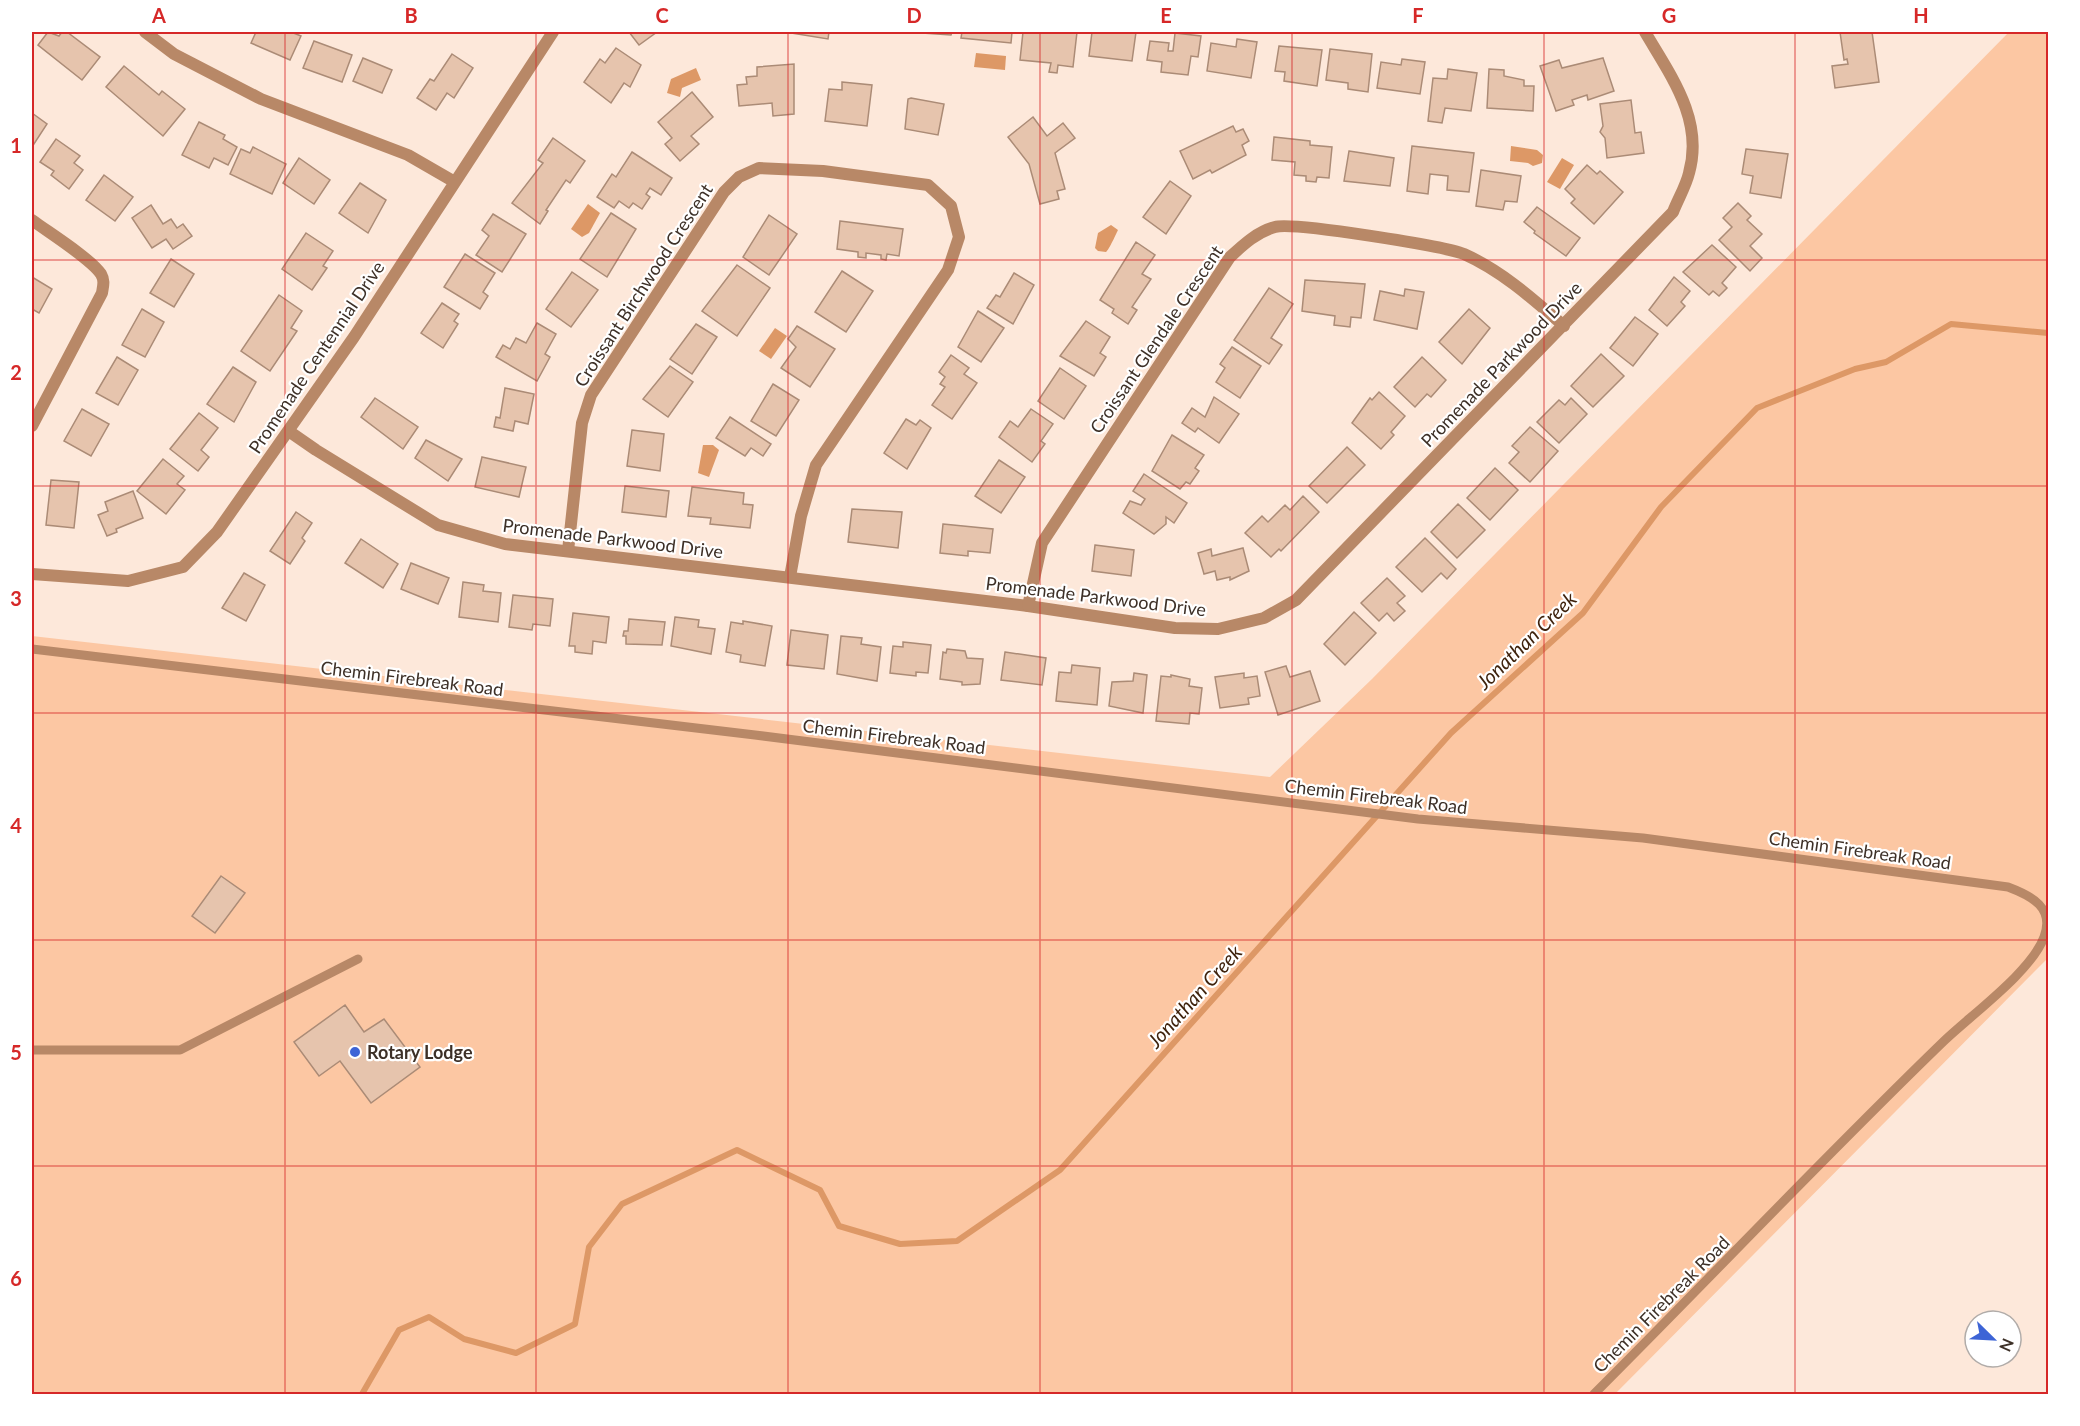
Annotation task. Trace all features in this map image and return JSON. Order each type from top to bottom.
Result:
[{"type":"street","points":[[145,32],[174,54],[261,99],[408,155],[453,182]]},
{"type":"street","name":"Promenade Centennial Drive","points":[[32,574],[128,581],[183,567],[217,532],[290,432],[554,32]]},
{"type":"street","name":"Promenade Parkwood Drive","points":[[290,432],[315,450],[438,525],[505,544],[1028,606],[1175,628],[1218,629],[1264,618],[1296,600],[1673,212],[1689,173],[1693,141],[1687,104],[1646,32]]},
{"type":"street","name":"Croissant Birchwood Crescent","points":[[568,552],[582,423],[591,395],[724,192],[740,177],[759,168],[824,171],[928,184],[951,206],[959,237],[952,259],[948,270],[816,465],[801,516],[790,577]]},
{"type":"street","points":[[32,220],[94,267],[100,273],[104,283],[102,293],[32,426]]},
{"type":"street","name":"Croissant Glendale Crescent","points":[[1028,606],[1042,543],[1230,257],[1249,239],[1277,226],[1353,233],[1462,253],[1497,272],[1564,326]]},
{"type":"lane","name":"Chemin Firebreak Road","points":[[32,649],[755,735],[1418,819],[1642,838],[2008,887],[2039,902],[2047,916],[2045,936],[2034,957],[1943,1042],[1594,1395]]},
{"type":"lane","points":[[32,1050],[180,1050],[358,958]]},
{"type":"shaded area","points":[[2009,32],[2048,32],[2048,958],[1615,1394],[32,1394],[32,636],[1270,777],[1372,679]]},
{"type":"shaded area","points":[[976,53],[1006,56],[1005,70],[974,67]]},
{"type":"shaded area","points":[[696,68],[701,80],[682,88],[680,97],[667,93],[671,79]]},
{"type":"shaded area","points":[[1511,146],[1537,150],[1543,155],[1542,163],[1533,166],[1528,163],[1510,161]]},
{"type":"shaded area","points":[[1562,158],[1574,165],[1560,189],[1547,182]]},
{"type":"shaded area","points":[[588,204],[600,213],[589,233],[582,237],[571,229]]},
{"type":"shaded area","points":[[1111,225],[1118,230],[1113,241],[1106,252],[1098,251],[1095,248],[1098,233]]},
{"type":"shaded area","points":[[775,328],[787,336],[771,359],[759,351]]},
{"type":"shaded area","points":[[703,445],[713,445],[719,450],[709,477],[698,473]]},
{"type":"building","points":[[48,32],[59,36],[62,32],[67,32],[100,57],[82,80],[38,45]]},
{"type":"building","points":[[256,32],[291,32],[301,36],[290,60],[251,43]]},
{"type":"building","points":[[629,32],[657,32],[639,45]]},
{"type":"building","points":[[785,32],[829,32],[828,39]]},
{"type":"building","points":[[907,32],[952,32],[951,35]]},
{"type":"building","points":[[962,32],[1012,32],[1011,43],[961,38]]},
{"type":"building","points":[[1023,32],[1077,32],[1073,67],[1058,65],[1057,73],[1049,72],[1051,63],[1020,60]]},
{"type":"building","points":[[1092,32],[1136,32],[1132,61],[1089,56]]},
{"type":"building","points":[[1840,32],[1872,32],[1879,82],[1835,88],[1832,66],[1848,64],[1847,59],[1844,60]]},
{"type":"building","points":[[1175,33],[1201,36],[1198,57],[1191,56],[1188,75],[1161,72],[1162,62],[1147,60],[1150,41],[1169,43],[1168,51],[1173,51]]},
{"type":"building","points":[[1237,39],[1257,42],[1251,78],[1207,71],[1211,43],[1236,47]]},
{"type":"building","points":[[314,41],[352,55],[342,82],[303,68]]},
{"type":"building","points":[[1279,46],[1322,50],[1317,86],[1284,81],[1285,72],[1275,71]]},
{"type":"building","points":[[616,48],[641,65],[630,87],[624,83],[611,103],[584,82],[600,59],[605,63]]},
{"type":"building","points":[[1330,49],[1372,54],[1368,92],[1348,89],[1348,83],[1326,80]]},
{"type":"building","points":[[452,54],[473,68],[454,98],[447,93],[436,110],[417,98],[430,79],[434,81]]},
{"type":"building","points":[[363,58],[392,70],[382,93],[353,81]]},
{"type":"building","points":[[1603,58],[1614,91],[1588,100],[1587,95],[1572,100],[1574,105],[1556,111],[1540,66],[1559,60],[1562,68]]},
{"type":"building","points":[[1402,59],[1425,62],[1420,94],[1377,88],[1381,62],[1401,65]]},
{"type":"building","points":[[794,64],[794,114],[773,116],[772,103],[739,106],[737,85],[747,84],[746,77],[757,76],[757,67]]},
{"type":"building","points":[[124,66],[159,95],[162,91],[185,109],[163,136],[106,87]]},
{"type":"building","points":[[1448,69],[1477,73],[1471,111],[1445,108],[1442,123],[1428,121],[1433,78],[1447,79]]},
{"type":"building","points":[[1489,69],[1504,70],[1504,76],[1524,80],[1524,86],[1534,86],[1533,111],[1487,108]]},
{"type":"building","points":[[842,82],[872,85],[867,126],[825,121],[829,89],[842,90]]},
{"type":"building","points":[[692,92],[713,117],[691,136],[699,144],[680,161],[665,144],[672,138],[658,122]]},
{"type":"building","points":[[908,99],[944,104],[938,135],[905,129]]},
{"type":"building","points":[[1631,100],[1635,133],[1641,132],[1644,153],[1607,158],[1605,138],[1600,132],[1603,126],[1600,104]]},
{"type":"building","points":[[32,113],[47,124],[32,147]]},
{"type":"building","points":[[1033,117],[1047,136],[1063,123],[1075,138],[1055,153],[1065,189],[1057,191],[1059,199],[1040,204],[1029,164],[1008,137]]},
{"type":"building","points":[[199,122],[225,135],[223,139],[237,147],[228,165],[214,158],[209,168],[182,155]]},
{"type":"building","points":[[1233,126],[1236,132],[1243,129],[1249,141],[1242,145],[1246,155],[1212,173],[1210,170],[1193,179],[1180,151]]},
{"type":"building","points":[[1274,137],[1310,141],[1310,145],[1332,147],[1329,178],[1317,177],[1316,182],[1306,181],[1306,176],[1294,175],[1295,162],[1272,160]]},
{"type":"building","points":[[553,138],[585,161],[570,183],[566,180],[546,210],[548,211],[540,224],[512,203],[543,163],[538,160]]},
{"type":"building","points":[[56,139],[80,156],[74,163],[83,170],[69,189],[51,175],[54,171],[40,162]]},
{"type":"building","points":[[1412,146],[1474,153],[1469,192],[1447,190],[1448,176],[1430,174],[1428,194],[1407,191]]},
{"type":"building","points":[[253,147],[286,164],[272,194],[230,174],[241,149],[250,153]]},
{"type":"building","points":[[1746,149],[1788,154],[1781,198],[1750,193],[1753,176],[1742,174]]},
{"type":"building","points":[[1349,151],[1394,158],[1390,186],[1344,181]]},
{"type":"building","points":[[632,152],[672,178],[661,195],[650,188],[646,194],[650,197],[642,209],[633,203],[629,208],[619,201],[614,208],[597,197],[612,174],[616,177]]},
{"type":"building","points":[[299,158],[330,180],[314,204],[283,183]]},
{"type":"building","points":[[1587,165],[1597,174],[1600,171],[1623,192],[1594,224],[1571,203],[1575,199],[1565,189]]},
{"type":"building","points":[[1481,170],[1521,176],[1517,202],[1505,201],[1503,210],[1476,206]]},
{"type":"building","points":[[104,175],[133,197],[115,221],[86,200]]},
{"type":"building","points":[[1170,181],[1191,196],[1166,234],[1143,217]]},
{"type":"building","points":[[360,183],[386,200],[368,233],[339,213]]},
{"type":"building","points":[[1738,203],[1751,216],[1747,220],[1762,234],[1750,246],[1762,258],[1750,271],[1719,240],[1732,227],[1723,218]]},
{"type":"building","points":[[151,205],[163,224],[171,219],[177,228],[183,224],[192,236],[173,249],[166,239],[152,248],[132,218]]},
{"type":"building","points":[[1537,207],[1580,238],[1566,256],[1534,233],[1535,231],[1524,222]]},
{"type":"building","points":[[611,213],[636,229],[607,277],[580,259]]},
{"type":"building","points":[[493,214],[526,234],[502,272],[476,255],[489,236],[482,230]]},
{"type":"building","points":[[769,215],[797,234],[769,275],[743,257]]},
{"type":"building","points":[[840,221],[903,229],[899,256],[887,254],[886,260],[881,259],[881,255],[866,253],[866,258],[858,257],[858,252],[837,249]]},
{"type":"building","points":[[306,233],[333,251],[323,266],[327,268],[312,290],[282,269]]},
{"type":"building","points":[[1136,242],[1155,255],[1142,274],[1151,279],[1132,307],[1137,310],[1128,324],[1112,313],[1114,309],[1100,300]]},
{"type":"building","points":[[1712,245],[1736,267],[1722,283],[1727,288],[1719,296],[1713,291],[1709,295],[1683,272]]},
{"type":"building","points":[[465,254],[495,273],[483,292],[488,296],[480,309],[444,287]]},
{"type":"building","points":[[171,259],[194,274],[174,307],[150,293]]},
{"type":"building","points":[[737,265],[770,288],[737,336],[702,311]]},
{"type":"building","points":[[842,271],[873,291],[846,332],[815,312]]},
{"type":"building","points":[[572,272],[598,290],[571,327],[546,309]]},
{"type":"building","points":[[1014,273],[1034,285],[1013,324],[987,308],[996,295],[1000,297]]},
{"type":"building","points":[[32,277],[52,289],[39,313],[32,309]]},
{"type":"building","points":[[1674,277],[1690,291],[1681,302],[1685,306],[1667,326],[1649,310]]},
{"type":"building","points":[[1305,280],[1365,284],[1361,318],[1351,317],[1350,327],[1334,325],[1335,316],[1302,311]]},
{"type":"building","points":[[1269,288],[1293,304],[1271,338],[1282,345],[1269,364],[1234,340]]},
{"type":"building","points":[[1405,289],[1424,292],[1417,329],[1374,320],[1380,291],[1404,296]]},
{"type":"building","points":[[279,295],[302,311],[291,328],[297,331],[270,371],[241,351]]},
{"type":"building","points":[[442,303],[459,314],[454,321],[458,324],[443,348],[421,333]]},
{"type":"building","points":[[142,309],[164,322],[145,357],[122,345]]},
{"type":"building","points":[[1469,309],[1490,328],[1462,364],[1439,342]]},
{"type":"building","points":[[978,311],[1004,328],[981,362],[958,347]]},
{"type":"building","points":[[1635,317],[1658,334],[1633,366],[1610,348]]},
{"type":"building","points":[[1086,321],[1110,337],[1100,353],[1106,357],[1094,376],[1060,356]]},
{"type":"building","points":[[537,323],[556,334],[545,354],[550,357],[537,381],[496,357],[503,345],[510,349],[516,338],[526,343]]},
{"type":"building","points":[[696,324],[717,337],[692,374],[670,359]]},
{"type":"building","points":[[797,326],[835,349],[810,387],[781,368],[796,347],[788,339]]},
{"type":"building","points":[[1232,347],[1261,366],[1240,398],[1216,382],[1225,368],[1220,364]]},
{"type":"building","points":[[1601,354],[1624,376],[1593,407],[1571,386]]},
{"type":"building","points":[[951,355],[969,368],[964,374],[977,383],[952,419],[932,405],[945,387],[940,384],[945,377],[939,372]]},
{"type":"building","points":[[117,357],[138,370],[118,405],[96,393]]},
{"type":"building","points":[[1422,357],[1446,380],[1431,397],[1427,394],[1415,407],[1394,387]]},
{"type":"building","points":[[670,366],[693,382],[668,417],[643,399]]},
{"type":"building","points":[[233,367],[256,382],[234,422],[207,404]]},
{"type":"building","points":[[1060,368],[1086,386],[1064,419],[1038,401]]},
{"type":"building","points":[[773,384],[799,400],[776,436],[751,421]]},
{"type":"building","points":[[505,388],[534,394],[528,424],[515,421],[513,431],[494,427],[496,417],[500,418]]},
{"type":"building","points":[[1379,392],[1405,416],[1391,432],[1394,435],[1381,449],[1352,423],[1370,398],[1372,400]]},
{"type":"building","points":[[1214,397],[1239,414],[1219,443],[1198,428],[1195,432],[1182,423],[1192,408],[1205,417]]},
{"type":"building","points":[[375,398],[418,427],[403,449],[361,417]]},
{"type":"building","points":[[1571,398],[1587,414],[1559,443],[1537,422],[1559,400],[1565,405]]},
{"type":"building","points":[[82,409],[109,424],[91,456],[64,441]]},
{"type":"building","points":[[1031,409],[1053,424],[1041,441],[1045,444],[1032,462],[999,437],[1010,421],[1018,427]]},
{"type":"building","points":[[199,413],[218,428],[201,450],[209,457],[198,471],[170,449]]},
{"type":"building","points":[[730,417],[771,444],[763,456],[751,448],[745,456],[716,438]]},
{"type":"building","points":[[906,419],[916,425],[920,420],[931,428],[907,469],[884,453]]},
{"type":"building","points":[[1530,427],[1558,451],[1530,482],[1509,463],[1519,452],[1512,446]]},
{"type":"building","points":[[632,430],[664,434],[660,471],[627,466]]},
{"type":"building","points":[[1172,435],[1204,455],[1195,468],[1199,471],[1190,484],[1186,482],[1180,489],[1152,471]]},
{"type":"building","points":[[426,440],[462,459],[448,481],[415,458]]},
{"type":"building","points":[[1347,447],[1365,465],[1327,503],[1309,486]]},
{"type":"building","points":[[482,457],[526,467],[519,497],[475,487]]},
{"type":"building","points":[[163,459],[184,476],[177,484],[185,490],[166,514],[137,491]]},
{"type":"building","points":[[999,460],[1025,477],[1001,513],[975,496]]},
{"type":"building","points":[[1495,468],[1518,490],[1490,520],[1467,498]]},
{"type":"building","points":[[1144,474],[1187,503],[1174,523],[1166,517],[1166,524],[1154,534],[1123,513],[1130,501],[1141,505],[1145,499],[1133,491]]},
{"type":"building","points":[[51,480],[79,482],[74,528],[46,525]]},
{"type":"building","points":[[625,486],[669,491],[666,517],[622,512]]},
{"type":"building","points":[[692,487],[744,493],[743,504],[753,505],[750,528],[710,524],[711,518],[688,516]]},
{"type":"building","points":[[133,491],[143,518],[116,529],[117,532],[107,536],[98,515],[108,511],[105,502]]},
{"type":"building","points":[[1303,496],[1319,512],[1281,551],[1279,549],[1271,557],[1245,533],[1262,516],[1268,522],[1285,505],[1290,510]]},
{"type":"building","points":[[1458,504],[1485,530],[1457,558],[1431,532]]},
{"type":"building","points":[[852,509],[902,512],[898,548],[848,542]]},
{"type":"building","points":[[296,512],[312,523],[302,538],[305,541],[290,564],[270,551]]},
{"type":"building","points":[[943,524],[993,529],[990,553],[968,551],[968,556],[940,553]]},
{"type":"building","points":[[1425,538],[1456,569],[1447,579],[1441,573],[1422,592],[1396,567]]},
{"type":"building","points":[[361,539],[398,564],[383,588],[345,563]]},
{"type":"building","points":[[1095,545],[1134,550],[1131,576],[1092,571]]},
{"type":"building","points":[[1243,548],[1249,571],[1230,580],[1230,577],[1217,580],[1215,571],[1204,574],[1198,553],[1211,549],[1212,556]]},
{"type":"building","points":[[411,563],[449,578],[438,604],[401,589]]},
{"type":"building","points":[[244,573],[265,585],[246,621],[222,608]]},
{"type":"building","points":[[1387,578],[1405,596],[1397,603],[1405,611],[1394,621],[1387,613],[1379,621],[1361,603]]},
{"type":"building","points":[[463,582],[484,585],[483,591],[501,593],[498,622],[459,617]]},
{"type":"building","points":[[513,595],[553,599],[550,626],[533,624],[532,630],[509,627]]},
{"type":"building","points":[[1354,612],[1376,633],[1345,665],[1324,644]]},
{"type":"building","points":[[573,613],[609,617],[606,643],[593,641],[592,654],[575,652],[575,646],[569,646]]},
{"type":"building","points":[[675,617],[699,620],[698,627],[715,629],[711,654],[671,646]]},
{"type":"building","points":[[629,619],[665,622],[662,645],[626,644],[626,636],[623,636],[624,631],[628,631]]},
{"type":"building","points":[[743,621],[772,626],[765,666],[740,662],[741,655],[726,652],[731,622],[743,624]]},
{"type":"building","points":[[791,630],[828,635],[824,669],[787,665]]},
{"type":"building","points":[[841,636],[862,638],[861,644],[881,647],[877,681],[837,674]]},
{"type":"building","points":[[903,642],[931,645],[928,673],[916,672],[916,676],[890,673],[893,646],[903,647]]},
{"type":"building","points":[[947,649],[965,651],[967,658],[983,659],[980,684],[962,685],[962,682],[940,679],[943,652],[946,653]]},
{"type":"building","points":[[1005,652],[1046,658],[1042,685],[1001,680]]},
{"type":"building","points":[[1072,665],[1100,668],[1097,705],[1056,701],[1059,672],[1071,673]]},
{"type":"building","points":[[1286,666],[1290,677],[1310,671],[1320,701],[1278,715],[1265,672]]},
{"type":"building","points":[[1134,673],[1147,675],[1143,713],[1109,706],[1112,682],[1133,681]]},
{"type":"building","points":[[1244,673],[1244,678],[1257,676],[1260,696],[1248,698],[1249,704],[1220,708],[1215,677]]},
{"type":"building","points":[[1171,675],[1190,679],[1189,686],[1202,688],[1199,714],[1190,713],[1189,724],[1156,721],[1161,676],[1171,677]]},
{"type":"building","points":[[221,876],[245,893],[215,933],[192,916]]},
{"type":"building","name":"Rotary Lodge","points":[[345,1005],[364,1032],[384,1019],[420,1067],[371,1103],[340,1061],[319,1076],[294,1042]]},
{"type":"waterway","name":"Jonathan Creek","points":[[362,1394],[399,1330],[429,1317],[464,1339],[516,1353],[575,1324],[589,1247],[622,1204],[737,1150],[820,1190],[839,1226],[900,1244],[957,1241],[1060,1170],[1451,733],[1583,613],[1661,507],[1757,408],[1855,369],[1886,362],[1951,324],[2048,333]]},
{"type":"place","name":"Rotary Lodge","points":[[355,1052]]}]
